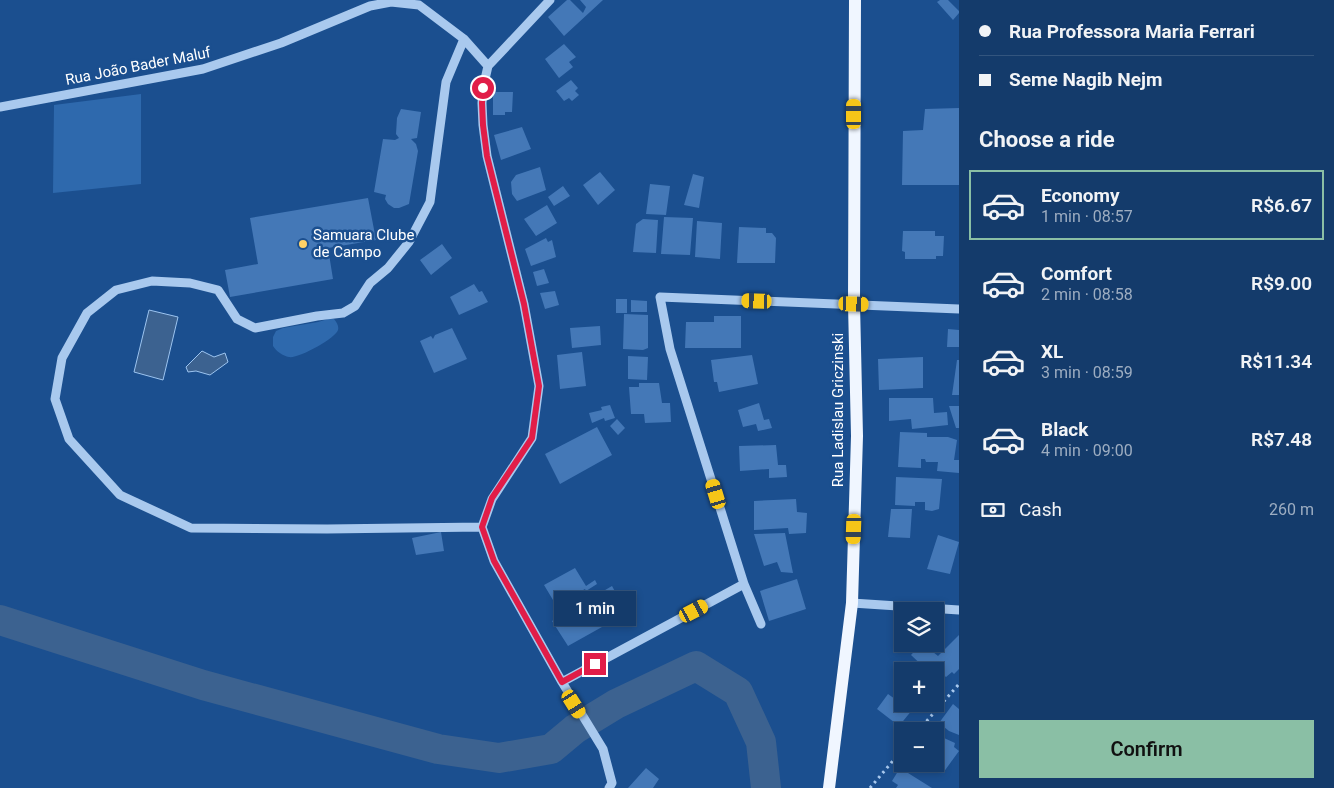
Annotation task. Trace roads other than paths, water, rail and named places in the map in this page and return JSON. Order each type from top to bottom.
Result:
[{"type":"main road","name":"Rua Ladislau Griczinski","points":[[829,788],[852,603],[857,436],[854,304],[855,0]]},
{"type":"street","points":[[550,0],[488,66],[483,88],[483,125],[487,156],[524,304],[539,386],[532,438],[492,498],[482,527],[494,561],[574,704],[603,749],[610,785]]},
{"type":"street","name":"Rua João Bader Maluf","points":[[0,107],[203,69],[281,42],[370,6],[391,2],[420,5],[464,39],[488,66]]},
{"type":"street","points":[[464,39],[446,82],[430,202],[409,242],[388,268],[370,283],[355,306],[342,313],[255,328],[237,319],[218,290],[190,283],[152,281],[116,290],[87,313],[62,358],[55,399],[69,439],[120,496],[191,528],[482,527]]},
{"type":"street","points":[[761,624],[744,584],[670,349],[660,297],[959,309]]},
{"type":"street","points":[[562,682],[744,584]]},
{"type":"street","points":[[852,603],[959,610]]},
{"type":"waterway","points":[[0,620],[203,685],[438,749],[499,758],[551,749],[575,729],[616,704],[696,666],[738,692],[761,742],[766,788]]},
{"type":"place","name":"Samuara Clube de Campo","points":[[303,244]]}]
